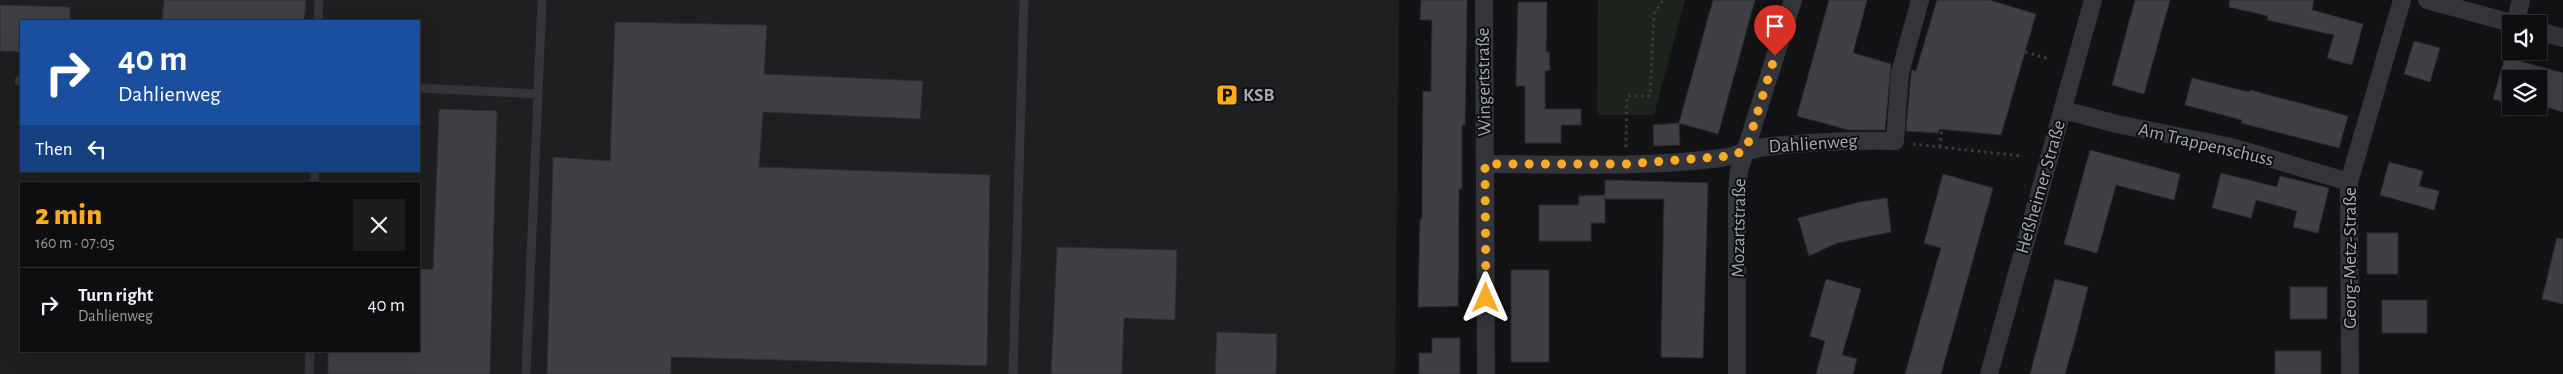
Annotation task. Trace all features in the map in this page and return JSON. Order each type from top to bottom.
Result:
[{"type":"street","name":"Wingertstraße","points":[[1484,0],[1486,374]]},
{"type":"street","name":"Mozartstraße","points":[[1738,374],[1737,194],[1739,171],[1793,0]]},
{"type":"street","points":[[1895,141],[1900,73],[1920,0]]},
{"type":"street","name":"Heßheimer Straße","points":[[1989,374],[2093,0]]},
{"type":"street","name":"Georg-Metz-Straße","points":[[2350,374],[2349,182],[2402,0]]},
{"type":"street","points":[[2427,0],[2502,20]]},
{"type":"street","points":[[2517,15],[2521,0]]},
{"type":"street","points":[[2547,33],[2563,38]]},
{"type":"street","name":"Am Trappenschuss","points":[[2063,110],[2117,124],[2232,147],[2349,182]]},
{"type":"street","name":"Dahlienweg","points":[[1485,164],[1626,164],[1721,158],[1746,150],[1833,142],[1895,141]]},
{"type":"lane","points":[[318,20],[319,0]]},
{"type":"lane","points":[[526,374],[542,0]]},
{"type":"lane","points":[[1012,374],[1024,0]]},
{"type":"lane","points":[[420,88],[538,94]]},
{"type":"lane","points":[[309,374],[310,352]]},
{"type":"path","points":[[1626,164],[1628,96],[1650,96],[1654,14],[1663,0]]},
{"type":"path","points":[[1914,19],[2049,59]]},
{"type":"path","points":[[1950,30],[1952,24]]},
{"type":"path","points":[[1994,43],[1996,36]]},
{"type":"path","points":[[1940,114],[1942,114],[1940,147]]},
{"type":"path","points":[[1895,141],[2021,156]]},
{"type":"shaded area","points":[[0,0],[1399,0],[1395,374],[0,374]]},
{"type":"shaded area","points":[[1598,0],[1685,0],[1654,115],[1597,115]]},
{"type":"building","points":[[164,0],[306,0],[304,20],[162,20]]},
{"type":"building","points":[[1421,0],[1467,0],[1465,125],[1462,125],[1462,189],[1459,189],[1458,306],[1418,307],[1420,219],[1422,219],[1423,91],[1431,92],[1432,20],[1420,20]]},
{"type":"building","points":[[1713,0],[1755,0],[1718,134],[1679,123]]},
{"type":"building","points":[[1829,0],[1867,0],[1853,53],[1891,64],[1885,130],[1849,130],[1797,116]]},
{"type":"building","points":[[1937,0],[1989,0],[2036,14],[2001,135],[1939,129],[1938,133],[1906,131],[1912,70],[1916,71]]},
{"type":"building","points":[[2135,0],[2170,0],[2144,94],[2112,85]]},
{"type":"building","points":[[2230,0],[2314,0],[2312,10],[2363,24],[2352,65],[2327,58],[2334,35],[2267,20],[2268,16],[2229,7]]},
{"type":"building","points":[[1518,2],[1547,2],[1546,52],[1549,52],[1550,70],[1545,71],[1545,109],[1581,109],[1581,125],[1561,125],[1561,143],[1525,143],[1525,86],[1516,86]]},
{"type":"building","points":[[0,5],[70,7],[70,20],[20,20],[20,52],[0,51]]},
{"type":"building","points":[[615,22],[767,25],[764,74],[923,81],[920,119],[763,112],[759,167],[990,175],[987,366],[671,357],[671,374],[547,374],[553,157],[610,161]]},
{"type":"building","points":[[2414,41],[2440,48],[2430,82],[2404,74]]},
{"type":"building","points":[[2504,60],[2516,60],[2563,73],[2563,112],[2547,107],[2547,70],[2502,70],[2502,102],[2493,99]]},
{"type":"building","points":[[2192,78],[2249,92],[2250,90],[2348,116],[2339,148],[2241,123],[2242,120],[2185,105]]},
{"type":"building","points":[[439,109],[497,111],[490,374],[328,374],[328,352],[420,352],[420,269],[433,269]]},
{"type":"building","points":[[1679,123],[1680,145],[1654,146],[1653,125]]},
{"type":"building","points":[[2090,150],[2180,174],[2174,200],[2116,185],[2097,253],[2064,244]]},
{"type":"building","points":[[2389,162],[2423,171],[2419,186],[2439,191],[2434,210],[2380,195]]},
{"type":"building","points":[[2221,173],[2277,187],[2280,176],[2329,188],[2318,233],[2293,227],[2297,211],[2256,200],[2251,218],[2212,208]]},
{"type":"building","points":[[1943,174],[1993,188],[1941,374],[1905,374],[1941,248],[1924,243]]},
{"type":"building","points":[[1605,180],[1708,183],[1703,358],[1661,357],[1664,199],[1605,199],[1605,223],[1591,223],[1591,241],[1539,241],[1539,205],[1579,205],[1579,196],[1605,195]]},
{"type":"building","points":[[1887,198],[1891,232],[1837,243],[1809,256],[1798,218],[1860,202]]},
{"type":"building","points":[[2367,233],[2398,233],[2398,274],[2367,274]]},
{"type":"building","points":[[2557,238],[2563,239],[2563,304],[2542,299]]},
{"type":"building","points":[[1057,247],[1177,250],[1175,320],[1124,318],[1122,374],[1051,374]]},
{"type":"building","points":[[1511,270],[1549,270],[1549,362],[1511,362]]},
{"type":"building","points":[[1826,279],[1861,289],[1842,355],[1857,359],[1853,374],[1816,374],[1825,341],[1810,336]]},
{"type":"building","points":[[2055,279],[2088,287],[2076,335],[2065,374],[2030,374]]},
{"type":"building","points":[[2290,287],[2327,287],[2327,319],[2290,319]]},
{"type":"building","points":[[2382,300],[2427,300],[2427,333],[2382,333]]},
{"type":"building","points":[[1217,332],[1277,334],[1276,374],[1215,374]]},
{"type":"building","points":[[1432,338],[1460,338],[1460,374],[1419,374],[1419,353],[1432,353]]},
{"type":"building","points":[[2275,351],[2321,351],[2321,374],[2275,374]]},
{"type":"place","name":"KSB","points":[[1227,95]]},
{"type":"route","points":[[1486,298],[1485,164],[1626,164],[1731,156],[1746,150],[1775,56]]}]
